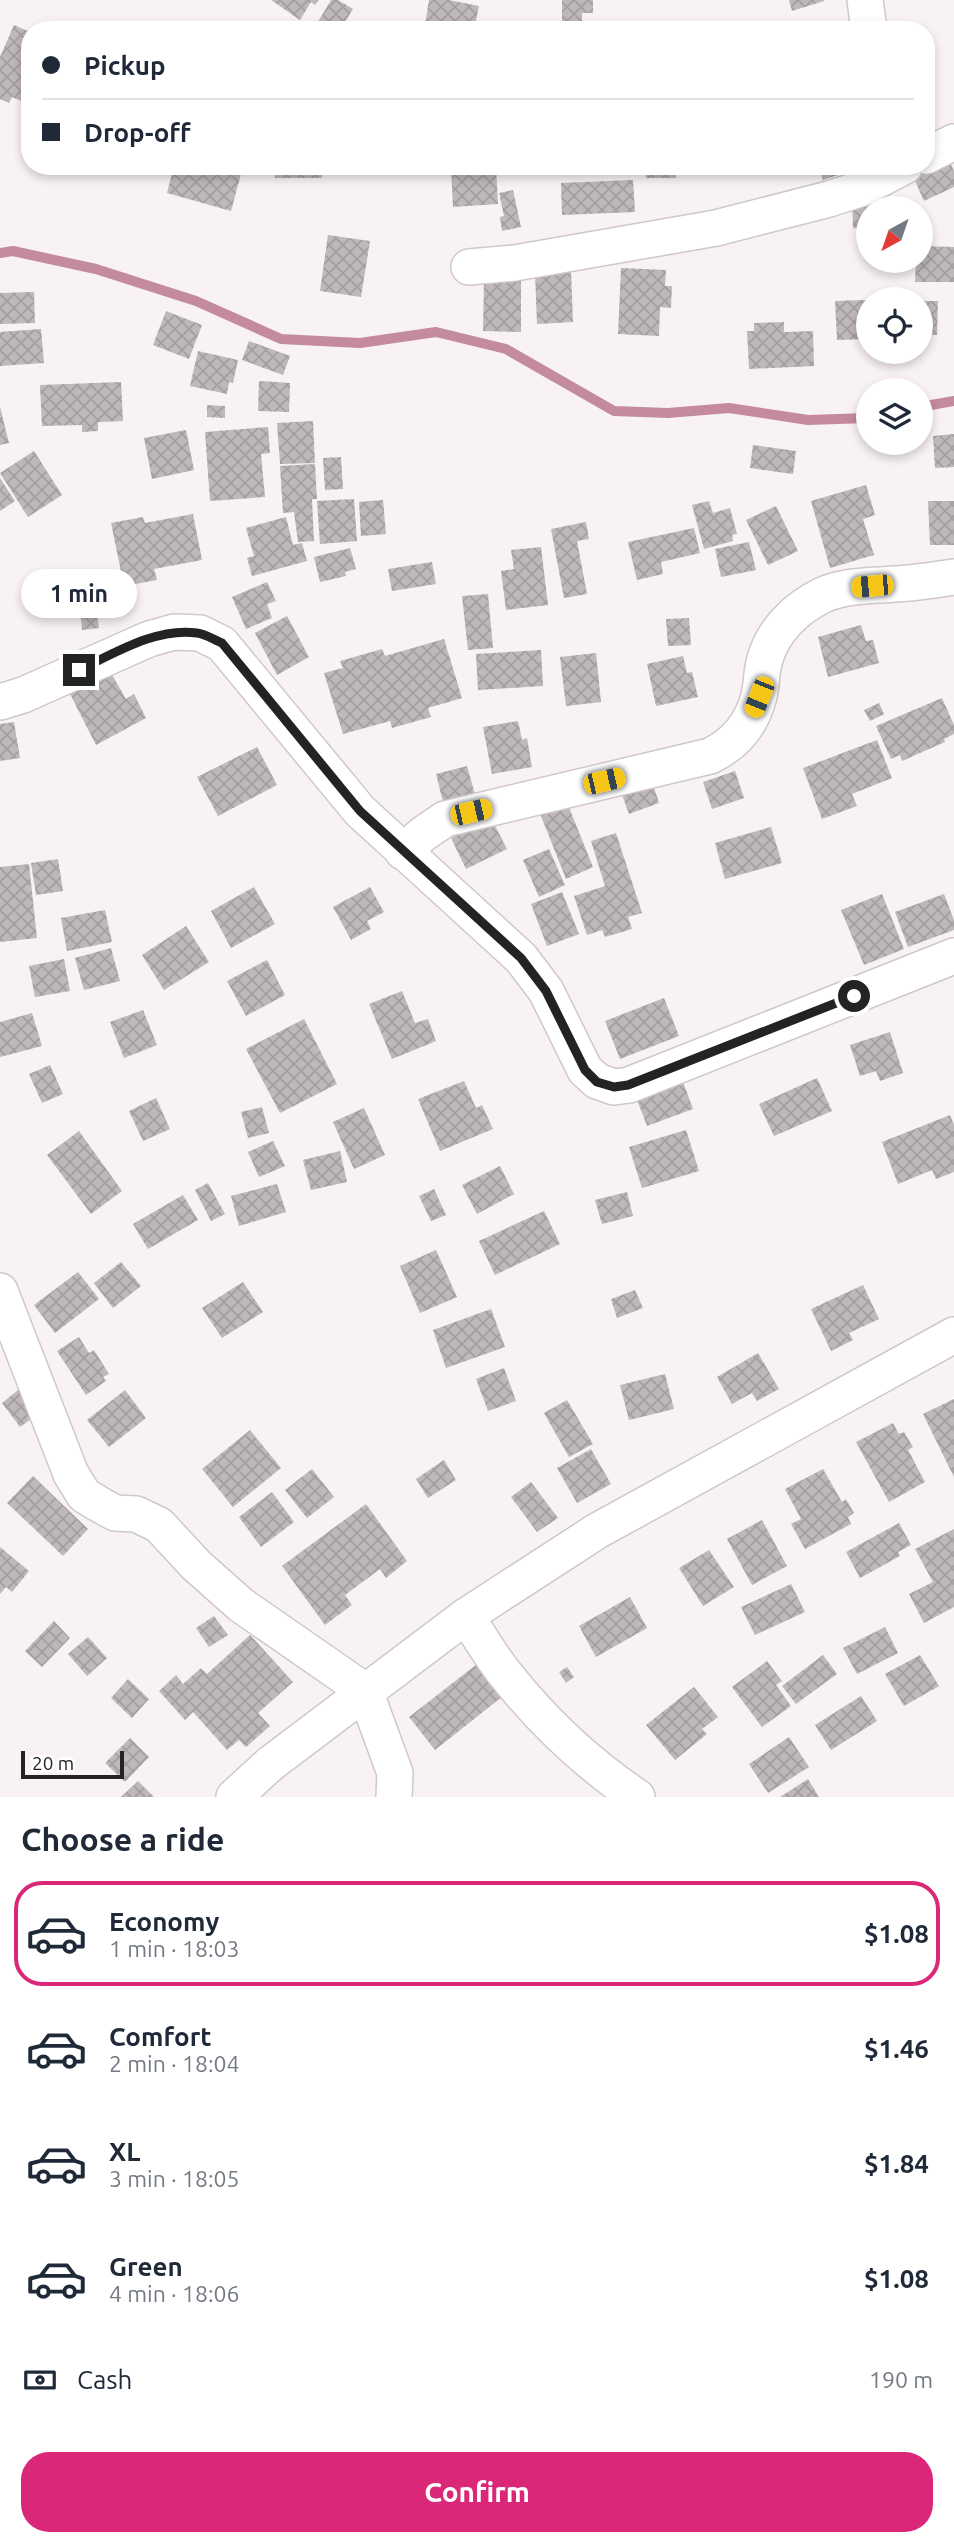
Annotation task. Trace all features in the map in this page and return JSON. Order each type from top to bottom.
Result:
[{"type":"street","points":[[865,0],[868,21]]},
{"type":"street","points":[[935,151],[954,142]]},
{"type":"street","points":[[469,267],[515,264],[716,228],[829,199],[863,188],[887,175]]},
{"type":"street","points":[[403,852],[445,818],[710,756],[728,748],[743,732],[752,714],[759,697],[765,660],[775,636],[796,611],[822,596],[848,588],[954,577]]},
{"type":"street","points":[[0,702],[23,695],[149,639],[174,632],[200,633],[222,643],[344,792],[403,852],[521,958],[546,991],[585,1070],[597,1082],[614,1087],[628,1085],[954,956]]},
{"type":"street","points":[[0,1291],[71,1474],[85,1495],[115,1513],[136,1514],[159,1525],[196,1565],[241,1605],[365,1691],[395,1773],[394,1797]]},
{"type":"street","points":[[234,1797],[270,1764],[466,1616],[597,1531],[954,1335]]},
{"type":"street","points":[[466,1616],[505,1674],[550,1725],[589,1762],[637,1797]]},
{"type":"building","points":[[271,0],[319,0],[315,5],[311,2],[300,20]]},
{"type":"building","points":[[331,0],[338,0],[353,9],[346,21],[318,21]]},
{"type":"building","points":[[429,0],[449,0],[479,6],[476,21],[426,21]]},
{"type":"building","points":[[562,0],[593,0],[593,13],[582,13],[582,21],[562,21]]},
{"type":"building","points":[[789,0],[824,0],[824,1],[792,11]]},
{"type":"building","points":[[14,25],[21,28],[21,101],[12,97],[9,103],[0,99],[0,57]]},
{"type":"building","points":[[947,155],[954,171],[954,187],[933,197],[922,196],[912,175],[935,175],[935,161]]},
{"type":"building","points":[[172,175],[241,175],[231,211],[167,193]]},
{"type":"building","points":[[275,175],[322,175],[322,178],[275,178]]},
{"type":"building","points":[[451,175],[496,175],[498,204],[453,207]]},
{"type":"building","points":[[646,175],[676,175],[676,178],[646,178]]},
{"type":"building","points":[[821,175],[838,175],[823,180]]},
{"type":"building","points":[[633,180],[635,212],[562,215],[561,183]]},
{"type":"building","points":[[513,190],[521,227],[502,231],[500,217],[504,216],[499,193]]},
{"type":"building","points":[[852,200],[856,200],[856,228],[853,228]]},
{"type":"building","points":[[328,235],[370,241],[361,297],[320,291]]},
{"type":"building","points":[[933,246],[954,247],[954,282],[915,282],[915,273],[933,273]]},
{"type":"building","points":[[621,268],[666,270],[665,286],[672,286],[671,308],[660,307],[659,336],[618,334]]},
{"type":"building","points":[[571,271],[573,322],[537,324],[535,272]]},
{"type":"building","points":[[484,278],[521,279],[521,332],[483,331]]},
{"type":"building","points":[[34,292],[35,323],[0,324],[0,293]]},
{"type":"building","points":[[856,300],[856,339],[837,340],[835,301]]},
{"type":"building","points":[[933,301],[938,301],[937,335],[933,335]]},
{"type":"building","points":[[166,311],[202,325],[189,359],[153,345]]},
{"type":"building","points":[[784,322],[784,332],[813,331],[814,366],[749,369],[747,331],[754,331],[754,323]]},
{"type":"building","points":[[41,329],[44,363],[0,366],[0,332]]},
{"type":"building","points":[[249,341],[290,356],[283,375],[242,360]]},
{"type":"building","points":[[198,351],[238,360],[233,383],[229,382],[227,394],[190,386]]},
{"type":"building","points":[[259,381],[290,383],[289,412],[258,411]]},
{"type":"building","points":[[121,382],[123,421],[98,422],[98,431],[82,432],[82,425],[42,426],[40,385]]},
{"type":"building","points":[[207,405],[225,406],[225,418],[207,417]]},
{"type":"building","points":[[0,407],[9,443],[0,445]]},
{"type":"building","points":[[313,421],[315,463],[280,464],[277,423]]},
{"type":"building","points":[[268,427],[270,453],[261,454],[265,497],[210,501],[205,432]]},
{"type":"building","points":[[186,430],[194,470],[152,479],[144,438]]},
{"type":"building","points":[[954,434],[954,467],[935,468],[933,436]]},
{"type":"building","points":[[753,445],[796,451],[793,474],[750,468]]},
{"type":"building","points":[[34,451],[62,495],[28,517],[0,473]]},
{"type":"building","points":[[341,457],[343,489],[325,490],[323,458]]},
{"type":"building","points":[[315,464],[317,499],[312,499],[314,541],[298,542],[294,512],[283,513],[280,466]]},
{"type":"building","points":[[0,478],[15,501],[0,511]]},
{"type":"building","points":[[866,485],[875,515],[863,519],[874,555],[830,568],[811,501]]},
{"type":"building","points":[[354,499],[357,541],[320,544],[317,501]]},
{"type":"building","points":[[383,500],[386,534],[361,536],[359,502]]},
{"type":"building","points":[[709,501],[713,513],[730,508],[737,534],[732,535],[733,541],[704,549],[692,505]]},
{"type":"building","points":[[928,501],[954,501],[954,545],[930,545]]},
{"type":"building","points":[[776,506],[798,551],[768,565],[746,520]]},
{"type":"building","points":[[193,514],[202,560],[154,569],[157,580],[124,586],[111,523],[143,517],[145,523]]},
{"type":"building","points":[[286,517],[293,545],[302,543],[307,561],[252,576],[247,558],[254,556],[246,528]]},
{"type":"building","points":[[586,522],[589,539],[577,541],[587,594],[564,598],[551,529]]},
{"type":"building","points":[[694,528],[700,553],[661,562],[663,574],[637,580],[628,542]]},
{"type":"building","points":[[749,542],[756,570],[721,577],[715,549]]},
{"type":"building","points":[[541,547],[548,605],[506,610],[501,571],[514,569],[511,550]]},
{"type":"building","points":[[350,548],[356,569],[345,572],[346,576],[320,582],[314,557]]},
{"type":"building","points":[[432,562],[436,584],[392,591],[388,569]]},
{"type":"building","points":[[267,582],[276,601],[267,604],[272,618],[246,629],[232,597]]},
{"type":"building","points":[[488,594],[493,648],[468,650],[462,596]]},
{"type":"building","points":[[96,604],[99,628],[82,630],[80,605]]},
{"type":"building","points":[[287,616],[309,657],[277,675],[255,633]]},
{"type":"building","points":[[689,618],[691,645],[668,646],[666,619]]},
{"type":"building","points":[[861,625],[866,641],[873,640],[879,663],[828,677],[818,637]]},
{"type":"building","points":[[444,639],[462,698],[428,708],[431,717],[392,728],[390,721],[343,734],[324,673],[343,668],[340,661],[382,649],[385,656]]},
{"type":"building","points":[[541,650],[543,686],[478,690],[476,654]]},
{"type":"building","points":[[596,653],[601,702],[566,706],[560,657]]},
{"type":"building","points":[[683,656],[687,673],[692,672],[698,697],[656,706],[647,664]]},
{"type":"building","points":[[111,673],[126,699],[134,694],[146,718],[96,745],[70,694]]},
{"type":"building","points":[[942,698],[954,725],[954,734],[944,739],[945,742],[902,761],[900,755],[891,759],[876,726]]},
{"type":"building","points":[[879,703],[884,714],[870,721],[864,710]]},
{"type":"building","points":[[518,721],[522,740],[527,738],[532,767],[492,774],[483,727]]},
{"type":"building","points":[[14,722],[20,758],[0,761],[0,724]]},
{"type":"building","points":[[877,740],[892,778],[852,794],[857,806],[822,819],[803,768]]},
{"type":"building","points":[[257,747],[277,785],[218,816],[197,777]]},
{"type":"building","points":[[467,766],[476,798],[444,806],[436,774]]},
{"type":"building","points":[[735,771],[744,798],[712,809],[703,782]]},
{"type":"building","points":[[651,778],[659,803],[629,814],[620,789]]},
{"type":"building","points":[[566,800],[593,867],[566,879],[539,811]]},
{"type":"building","points":[[491,818],[507,849],[466,869],[451,838]]},
{"type":"building","points":[[771,827],[782,863],[725,879],[715,843]]},
{"type":"building","points":[[616,833],[642,913],[628,917],[632,929],[605,937],[602,930],[587,935],[574,896],[605,886],[591,841]]},
{"type":"building","points":[[549,849],[565,885],[539,897],[523,860]]},
{"type":"building","points":[[58,859],[63,891],[36,895],[31,863]]},
{"type":"building","points":[[29,864],[37,938],[0,942],[0,867]]},
{"type":"building","points":[[254,887],[275,924],[231,948],[211,911]]},
{"type":"building","points":[[370,887],[384,912],[367,921],[371,929],[351,940],[333,907]]},
{"type":"building","points":[[562,892],[579,934],[547,946],[531,904]]},
{"type":"building","points":[[882,894],[904,949],[864,965],[841,910]]},
{"type":"building","points":[[944,894],[954,920],[954,930],[908,947],[895,912]]},
{"type":"building","points":[[105,910],[112,942],[67,951],[61,918]]},
{"type":"building","points":[[186,926],[209,962],[164,990],[142,955]]},
{"type":"building","points":[[111,948],[120,981],[84,990],[75,958]]},
{"type":"building","points":[[64,959],[70,991],[35,997],[29,966]]},
{"type":"building","points":[[267,960],[285,995],[246,1016],[227,981]]},
{"type":"building","points":[[402,991],[415,1023],[428,1019],[436,1041],[392,1059],[369,1004]]},
{"type":"building","points":[[664,998],[679,1036],[620,1059],[605,1021]]},
{"type":"building","points":[[143,1010],[157,1045],[124,1058],[110,1022]]},
{"type":"building","points":[[32,1013],[42,1046],[0,1057],[0,1022]]},
{"type":"building","points":[[304,1019],[337,1084],[280,1113],[246,1049]]},
{"type":"building","points":[[890,1032],[903,1073],[880,1081],[876,1071],[860,1076],[850,1045]]},
{"type":"building","points":[[50,1065],[63,1094],[42,1103],[29,1074]]},
{"type":"building","points":[[817,1078],[832,1111],[774,1136],[759,1104]]},
{"type":"building","points":[[464,1081],[476,1108],[482,1105],[493,1129],[440,1151],[418,1099]]},
{"type":"building","points":[[683,1082],[693,1109],[647,1126],[637,1100]]},
{"type":"building","points":[[156,1098],[170,1129],[143,1141],[129,1111]]},
{"type":"building","points":[[262,1107],[269,1133],[248,1138],[241,1112]]},
{"type":"building","points":[[364,1108],[385,1155],[354,1169],[333,1122]]},
{"type":"building","points":[[950,1115],[954,1125],[954,1172],[936,1179],[932,1170],[898,1184],[882,1142]]},
{"type":"building","points":[[686,1130],[699,1171],[642,1188],[629,1147]]},
{"type":"building","points":[[79,1131],[122,1191],[91,1214],[47,1155]]},
{"type":"building","points":[[273,1141],[285,1166],[259,1177],[248,1152]]},
{"type":"building","points":[[340,1151],[347,1182],[311,1190],[303,1160]]},
{"type":"building","points":[[500,1166],[514,1194],[477,1214],[462,1185]]},
{"type":"building","points":[[208,1183],[225,1214],[211,1221],[195,1190]]},
{"type":"building","points":[[277,1184],[286,1212],[239,1226],[231,1196]]},
{"type":"building","points":[[434,1189],[446,1215],[431,1221],[419,1196]]},
{"type":"building","points":[[627,1192],[633,1216],[602,1224],[595,1200]]},
{"type":"building","points":[[183,1195],[198,1220],[148,1249],[133,1224]]},
{"type":"building","points":[[544,1211],[560,1244],[495,1275],[479,1241]]},
{"type":"building","points":[[436,1250],[457,1297],[420,1313],[400,1266]]},
{"type":"building","points":[[121,1262],[141,1286],[113,1308],[94,1283]]},
{"type":"building","points":[[78,1272],[99,1299],[55,1333],[34,1305]]},
{"type":"building","points":[[243,1282],[263,1312],[222,1338],[202,1308]]},
{"type":"building","points":[[863,1285],[879,1319],[849,1333],[853,1340],[831,1351],[811,1309]]},
{"type":"building","points":[[635,1290],[643,1308],[617,1318],[611,1299]]},
{"type":"building","points":[[491,1309],[505,1347],[446,1368],[433,1330]]},
{"type":"building","points":[[79,1337],[89,1353],[94,1350],[109,1374],[103,1377],[106,1381],[86,1395],[57,1351]]},
{"type":"building","points":[[758,1353],[779,1389],[757,1401],[752,1393],[732,1404],[717,1377]]},
{"type":"building","points":[[504,1368],[516,1401],[488,1411],[476,1379]]},
{"type":"building","points":[[665,1374],[674,1409],[629,1420],[620,1385]]},
{"type":"building","points":[[22,1387],[41,1412],[20,1427],[2,1403]]},
{"type":"building","points":[[125,1390],[146,1418],[109,1447],[87,1420]]},
{"type":"building","points":[[954,1399],[954,1477],[923,1414]]},
{"type":"building","points":[[567,1400],[593,1444],[569,1457],[544,1413]]},
{"type":"building","points":[[893,1423],[899,1434],[904,1432],[913,1447],[908,1450],[925,1482],[889,1502],[856,1442]]},
{"type":"building","points":[[250,1430],[281,1468],[233,1507],[202,1469]]},
{"type":"building","points":[[591,1449],[611,1484],[577,1503],[557,1468]]},
{"type":"building","points":[[444,1460],[456,1480],[428,1498],[416,1479]]},
{"type":"building","points":[[312,1469],[334,1497],[307,1518],[285,1490]]},
{"type":"building","points":[[823,1469],[842,1502],[846,1499],[854,1513],[848,1517],[851,1524],[805,1549],[791,1524],[801,1519],[785,1489]]},
{"type":"building","points":[[33,1476],[88,1529],[63,1556],[7,1503]]},
{"type":"building","points":[[531,1482],[558,1518],[537,1532],[511,1497]]},
{"type":"building","points":[[272,1492],[294,1522],[261,1547],[239,1517]]},
{"type":"building","points":[[366,1504],[407,1561],[386,1578],[380,1569],[345,1595],[352,1605],[325,1625],[282,1566]]},
{"type":"building","points":[[762,1520],[787,1566],[752,1585],[727,1539]]},
{"type":"building","points":[[899,1523],[911,1545],[898,1552],[900,1556],[860,1578],[846,1552]]},
{"type":"building","points":[[954,1529],[954,1607],[924,1623],[909,1594],[933,1582],[915,1549]]},
{"type":"building","points":[[0,1547],[29,1571],[12,1592],[6,1587],[0,1594]]},
{"type":"building","points":[[709,1550],[734,1587],[703,1606],[679,1568]]},
{"type":"building","points":[[791,1584],[805,1612],[755,1635],[741,1607]]},
{"type":"building","points":[[630,1597],[647,1628],[596,1657],[579,1626]]},
{"type":"building","points":[[214,1616],[228,1635],[209,1647],[196,1628]]},
{"type":"building","points":[[54,1621],[70,1638],[42,1667],[25,1651]]},
{"type":"building","points":[[885,1627],[898,1653],[857,1674],[843,1648]]},
{"type":"building","points":[[250,1635],[293,1682],[258,1713],[270,1726],[246,1747],[239,1740],[227,1750],[193,1712],[185,1720],[159,1691],[176,1675],[183,1684],[201,1668],[207,1674]]},
{"type":"building","points":[[88,1637],[107,1658],[87,1676],[68,1654]]},
{"type":"building","points":[[823,1655],[837,1674],[796,1704],[782,1686]]},
{"type":"building","points":[[920,1655],[939,1686],[904,1706],[885,1674]]},
{"type":"building","points":[[767,1661],[782,1681],[776,1685],[791,1706],[762,1727],[732,1687]]},
{"type":"building","points":[[477,1664],[503,1696],[435,1750],[409,1717]]},
{"type":"building","points":[[567,1667],[574,1677],[566,1683],[559,1672]]},
{"type":"building","points":[[128,1679],[149,1699],[132,1718],[111,1698]]},
{"type":"building","points":[[694,1687],[718,1717],[702,1729],[707,1734],[675,1760],[646,1725]]},
{"type":"building","points":[[861,1696],[877,1721],[831,1750],[815,1725]]},
{"type":"building","points":[[789,1737],[809,1767],[768,1793],[749,1764]]},
{"type":"building","points":[[130,1738],[149,1757],[125,1782],[105,1763]]},
{"type":"building","points":[[808,1779],[819,1797],[780,1797]]},
{"type":"building","points":[[138,1781],[154,1797],[121,1797]]},
{"type":"waterway","points":[[0,253],[13,251],[96,269],[196,301],[281,339],[360,343],[436,332],[506,349],[614,411],[668,413],[729,408],[808,420],[856,418]]},
{"type":"waterway","points":[[933,405],[954,401]]},
{"type":"route","points":[[79,670],[120,650],[174,632],[200,633],[222,643],[360,811],[521,958],[546,991],[585,1070],[597,1082],[614,1087],[628,1085],[854,996]]}]
